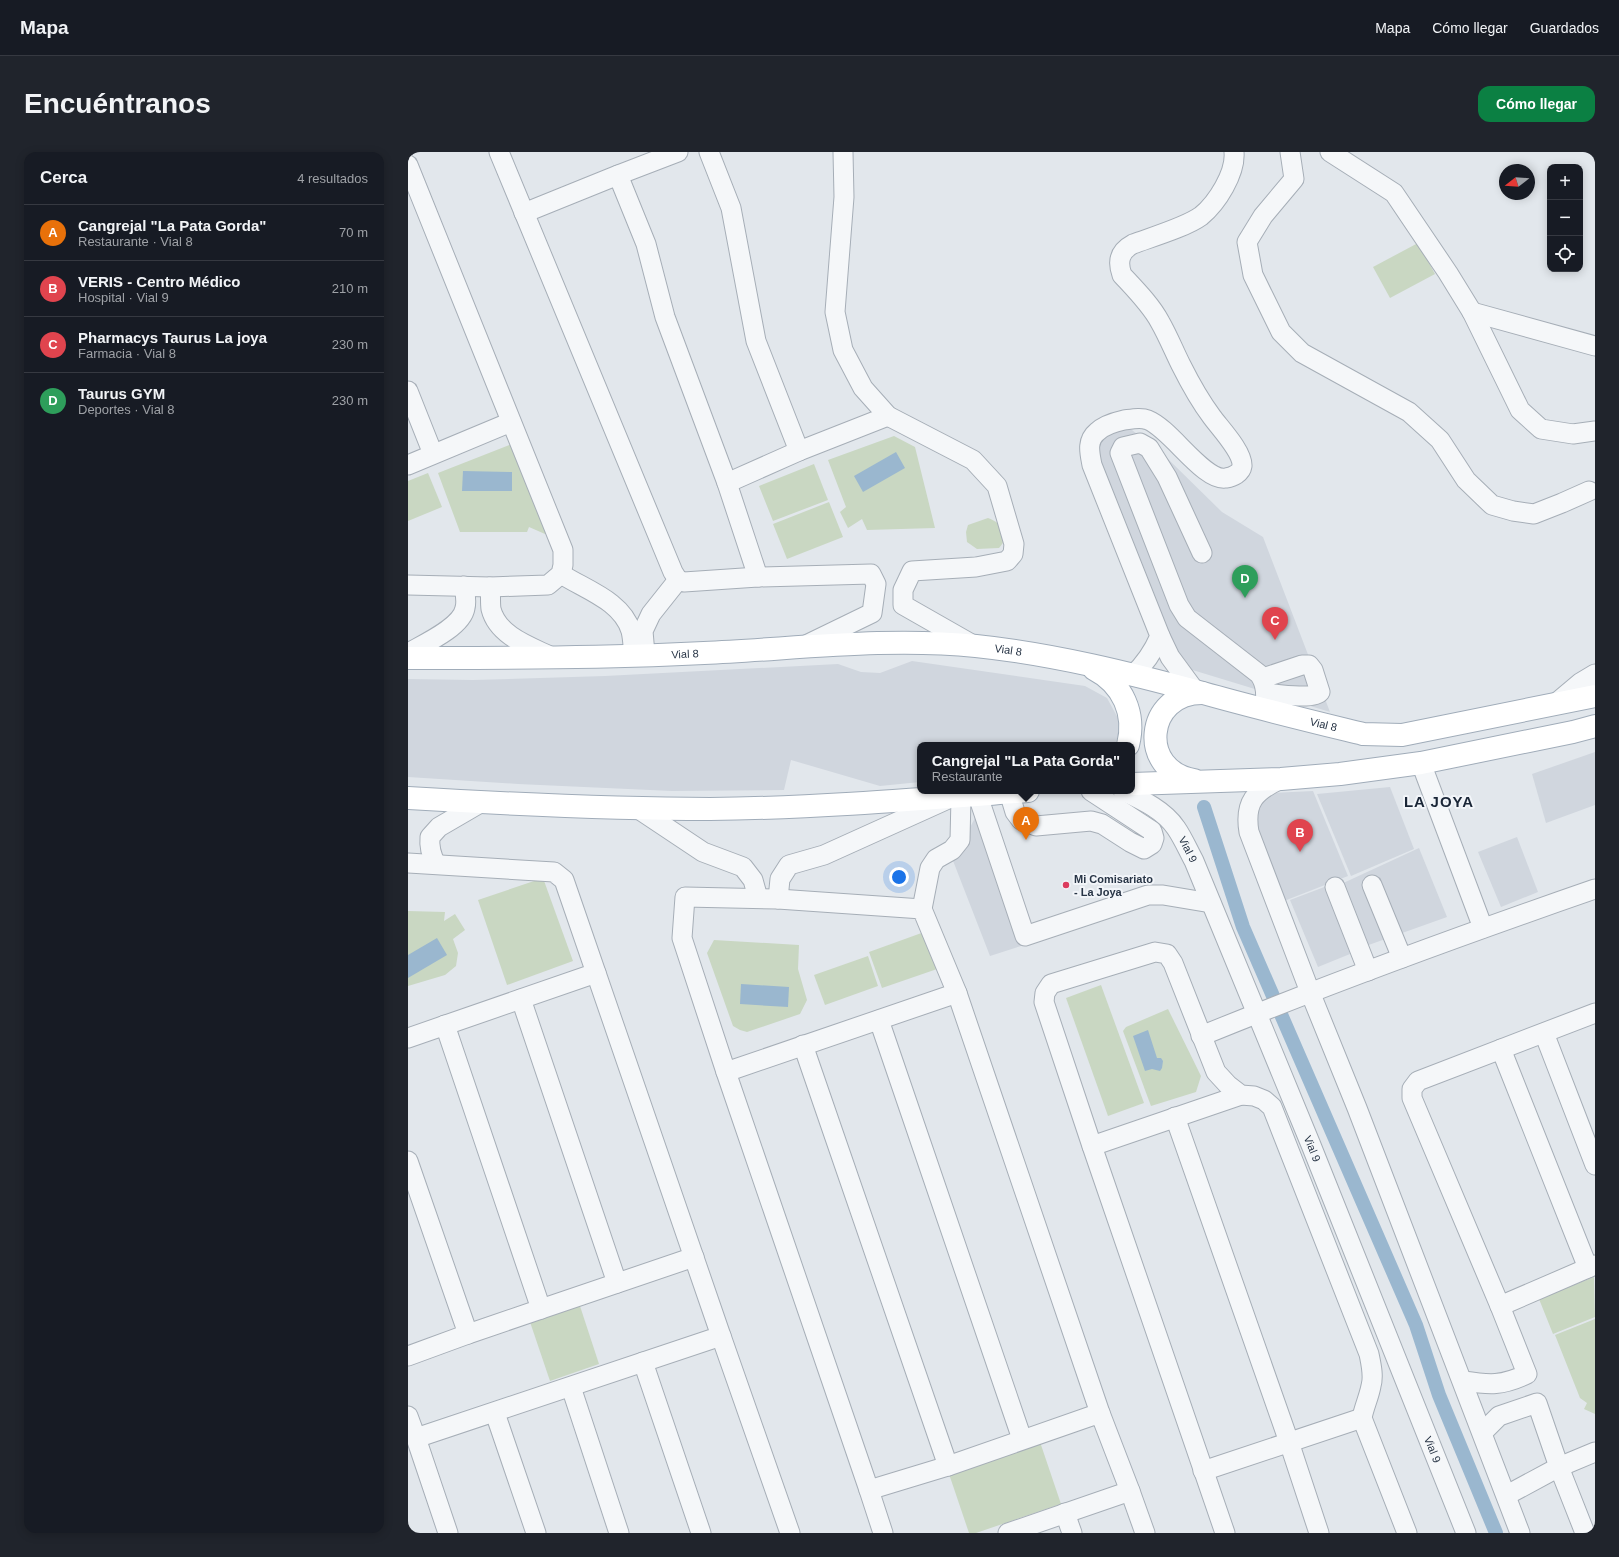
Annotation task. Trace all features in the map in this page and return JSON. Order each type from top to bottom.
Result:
[{"type":"main road","name":"Vial 8","points":[[408,658],[554,658],[639,656],[876,642],[975,646],[1027,652],[1081,663],[1199,692],[1264,694],[1363,734],[1402,735],[1595,696]]},
{"type":"main road","points":[[1081,663],[1102,673],[1118,687],[1124,696],[1130,716],[1129,742]]},
{"type":"main road","points":[[1199,692],[1185,695],[1170,704],[1159,719],[1155,736],[1158,754],[1169,769],[1184,778],[1202,781]]},
{"type":"main road","points":[[1135,784],[1281,779],[1340,774],[1421,763],[1573,732],[1595,726]]},
{"type":"main road","points":[[408,798],[637,808],[711,809],[790,807],[997,794]]},
{"type":"street","points":[[499,152],[672,572],[678,580],[684,582],[758,577],[871,574],[876,584],[872,613],[802,646]]},
{"type":"street","points":[[524,212],[678,152]]},
{"type":"street","points":[[709,152],[731,208],[756,341],[799,451]]},
{"type":"street","points":[[843,152],[844,197],[835,312],[843,350],[863,388],[888,416],[973,460],[997,486],[1014,544],[1013,554],[1007,561],[976,567],[912,571],[903,590],[903,605],[975,646]]},
{"type":"street","points":[[1199,692],[1170,657],[1160,636],[1092,466],[1089,450],[1090,441],[1095,433],[1108,425],[1135,418],[1148,419],[1167,433],[1195,462],[1218,478],[1226,478],[1240,472],[1242,466],[1240,456],[1205,407],[1187,378],[1160,320],[1122,275],[1120,269],[1121,256],[1126,248],[1186,224],[1201,216],[1209,208],[1228,181],[1234,152]]},
{"type":"street","points":[[1290,152],[1294,179],[1264,216],[1248,242],[1253,275],[1280,332],[1302,353],[1409,412],[1440,440],[1466,480],[1492,505],[1513,512],[1534,514],[1589,491]]},
{"type":"street","points":[[1330,152],[1394,193],[1448,273],[1472,312],[1520,410],[1541,429],[1573,434],[1595,432]]},
{"type":"street","points":[[408,585],[490,587],[548,585],[561,574],[563,565],[563,550],[409,170]]},
{"type":"street","points":[[618,175],[646,244],[665,317],[727,483],[758,577]]},
{"type":"street","points":[[1472,312],[1595,346]]},
{"type":"street","points":[[408,390],[433,454]]},
{"type":"street","points":[[727,483],[799,451],[888,416]]},
{"type":"street","points":[[408,465],[511,422]]},
{"type":"street","points":[[1202,553],[1167,477],[1149,448],[1140,443],[1123,447],[1120,453],[1179,605],[1187,618],[1264,694]]},
{"type":"street","points":[[561,574],[577,584],[597,593],[623,614],[631,631],[639,656]]},
{"type":"street","points":[[1137,579],[1168,576]]},
{"type":"street","points":[[639,656],[643,631],[651,614],[678,580]]},
{"type":"street","points":[[408,653],[452,627],[461,618],[466,607],[464,586]]},
{"type":"street","points":[[490,587],[491,609],[502,627],[515,639],[554,658]]},
{"type":"street","points":[[1134,675],[1145,664],[1154,651],[1160,636]]},
{"type":"street","points":[[1555,704],[1580,683],[1595,674]]},
{"type":"street","points":[[1421,763],[1483,928]]},
{"type":"street","points":[[1281,779],[1263,788],[1251,801],[1247,821],[1249,832],[1310,992],[1357,1108],[1483,1432],[1520,1533]]},
{"type":"street","points":[[1019,794],[1016,812],[1020,820],[1036,826],[1091,821],[1102,824],[1144,849],[1152,844],[1154,838],[1152,831],[1096,794]]},
{"type":"street","name":"Vial 9","points":[[1129,794],[1155,808],[1175,827],[1194,861],[1311,1144],[1466,1533]]},
{"type":"street","points":[[963,797],[1025,936],[1148,895],[1163,895],[1211,904]]},
{"type":"street","points":[[778,899],[780,879],[789,865],[824,855],[963,797]]},
{"type":"street","points":[[963,797],[960,840],[952,850],[936,858],[930,868],[922,909],[957,993],[1100,1413],[1145,1533]]},
{"type":"street","points":[[436,864],[432,857],[430,837],[439,827],[482,802]]},
{"type":"street","points":[[637,808],[703,852],[743,867],[753,880],[758,898]]},
{"type":"street","points":[[408,863],[554,872],[558,874],[566,884],[790,1533]]},
{"type":"street","points":[[1372,885],[1402,958]]},
{"type":"street","points":[[1335,887],[1368,971]]},
{"type":"street","points":[[1201,1036],[1310,992],[1483,928],[1595,889]]},
{"type":"street","points":[[883,1533],[726,1072],[682,938],[685,897],[778,899],[922,909]]},
{"type":"street","points":[[1225,1533],[1044,1002],[1045,993],[1051,984],[1156,952],[1167,954],[1173,963],[1216,1072],[1228,1085],[1242,1094],[1254,1096],[1264,1100],[1272,1107],[1369,1354],[1372,1372],[1372,1386],[1364,1406],[1362,1418],[1407,1533]]},
{"type":"street","points":[[408,1038],[596,973]]},
{"type":"street","points":[[726,1072],[957,993]]},
{"type":"street","points":[[521,999],[617,1283]]},
{"type":"street","points":[[1463,1381],[1488,1385],[1511,1381],[1527,1374],[1500,1306],[1412,1098],[1412,1089],[1418,1081],[1595,1013]]},
{"type":"street","points":[[879,1020],[1022,1439]]},
{"type":"street","points":[[445,1025],[541,1309]]},
{"type":"street","points":[[1544,1033],[1595,1165]]},
{"type":"street","points":[[803,1045],[948,1466]]},
{"type":"street","points":[[1500,1306],[1591,1266],[1501,1049]]},
{"type":"street","points":[[1092,1146],[1242,1094]]},
{"type":"street","points":[[1175,1117],[1289,1442],[1318,1533]]},
{"type":"street","points":[[408,1161],[468,1334]]},
{"type":"street","points":[[408,1356],[468,1334],[694,1258]]},
{"type":"street","points":[[416,1438],[495,1413],[721,1336]]},
{"type":"street","points":[[644,1362],[701,1533]]},
{"type":"street","points":[[571,1387],[619,1533]]},
{"type":"street","points":[[1483,1432],[1499,1416],[1537,1403],[1559,1467],[1585,1533]]},
{"type":"street","points":[[495,1413],[536,1533]]},
{"type":"street","points":[[869,1490],[948,1466],[1100,1413]]},
{"type":"street","points":[[408,1416],[448,1533]]},
{"type":"street","points":[[1203,1471],[1362,1418]]},
{"type":"street","points":[[1507,1495],[1559,1467],[1595,1452]]},
{"type":"street","points":[[1008,1533],[1130,1491]]},
{"type":"street","points":[[1065,1513],[1072,1533]]},
{"type":"shaded area","points":[[1122,426],[1132,430],[1168,459],[1222,512],[1263,537],[1330,712],[1186,668],[1175,652],[1095,446],[1102,434]]},
{"type":"shaded area","points":[[912,661],[1085,686],[1107,698],[1119,720],[1118,735],[1116,742],[917,742],[917,782],[880,786],[791,760],[784,790],[672,791],[408,777],[408,679],[473,680],[605,676],[838,664],[861,672],[880,673]]},
{"type":"shaded area","points":[[1595,752],[1595,805],[1546,823],[1532,774]]},
{"type":"shaded area","points":[[1390,787],[1414,849],[1351,876],[1317,794]]},
{"type":"shaded area","points":[[1313,791],[1348,876],[1284,901],[1251,828],[1258,805],[1272,793]]},
{"type":"shaded area","points":[[977,814],[1021,946],[990,956],[950,853],[962,843]]},
{"type":"shaded area","points":[[1517,837],[1538,892],[1501,907],[1478,852]]},
{"type":"shaded area","points":[[1419,848],[1447,917],[1363,947],[1339,885]]},
{"type":"shaded area","points":[[1327,886],[1350,954],[1318,967],[1290,900]]},
{"type":"green space","points":[[1418,243],[1435,274],[1390,298],[1373,267]]},
{"type":"green space","points":[[894,436],[915,447],[935,528],[867,530],[862,519],[848,528],[840,512],[846,507],[828,460]]},
{"type":"green space","points":[[517,442],[548,518],[545,534],[529,527],[527,532],[460,532],[438,473]]},
{"type":"green space","points":[[814,464],[828,500],[773,521],[759,486]]},
{"type":"green space","points":[[428,473],[442,507],[408,521],[408,481]]},
{"type":"green space","points":[[829,502],[843,537],[787,559],[773,524]]},
{"type":"green space","points":[[988,518],[1001,526],[1004,534],[1003,543],[999,548],[977,549],[967,542],[966,532],[968,525]]},
{"type":"green space","points":[[543,878],[573,961],[507,985],[478,900]]},
{"type":"green space","points":[[408,911],[445,912],[444,921],[455,914],[465,930],[453,939],[458,953],[456,966],[445,975],[408,986]]},
{"type":"green space","points":[[927,931],[940,968],[882,988],[869,952]]},
{"type":"green space","points":[[714,940],[799,945],[798,969],[807,1000],[800,1014],[747,1032],[733,1026],[707,953]]},
{"type":"green space","points":[[868,956],[878,986],[825,1005],[814,975]]},
{"type":"green space","points":[[1101,985],[1144,1103],[1108,1116],[1066,998]]},
{"type":"green space","points":[[1168,1009],[1201,1076],[1196,1092],[1151,1106],[1123,1031],[1126,1027]]},
{"type":"green space","points":[[1594,1277],[1595,1317],[1553,1334],[1539,1299]]},
{"type":"green space","points":[[579,1303],[599,1364],[550,1381],[529,1319]]},
{"type":"green space","points":[[1595,1319],[1595,1414],[1584,1409],[1587,1403],[1580,1398],[1555,1335]]},
{"type":"green space","points":[[1039,1439],[1061,1504],[976,1533],[969,1533],[948,1471]]},
{"type":"water","points":[[896,452],[905,468],[863,492],[854,476]]},
{"type":"water","points":[[463,471],[512,472],[512,491],[462,491]]},
{"type":"water","points":[[437,938],[447,955],[408,978],[408,955]]},
{"type":"water","points":[[741,984],[789,987],[788,1007],[740,1004]]},
{"type":"water","points":[[1148,1030],[1157,1058],[1161,1058],[1163,1061],[1160,1071],[1152,1069],[1145,1071],[1133,1036]]},
{"type":"waterway","points":[[1204,807],[1243,927],[1416,1325],[1439,1395],[1496,1533]]},
{"type":"place","name":"Taurus GYM","points":[[1245,598]]},
{"type":"place","name":"Pharmacys Taurus La joya","points":[[1275,640]]},
{"type":"place","name":"Cangrejal \"La Pata Gorda\"","points":[[1026,840]]},
{"type":"place","name":"VERIS - Centro Médico","points":[[1300,852]]},
{"type":"place","name":"Mi Comisariato - La Joya","points":[[1066,885]]},
{"type":"district","name":"LA JOYA","points":[[1439,801]]}]
